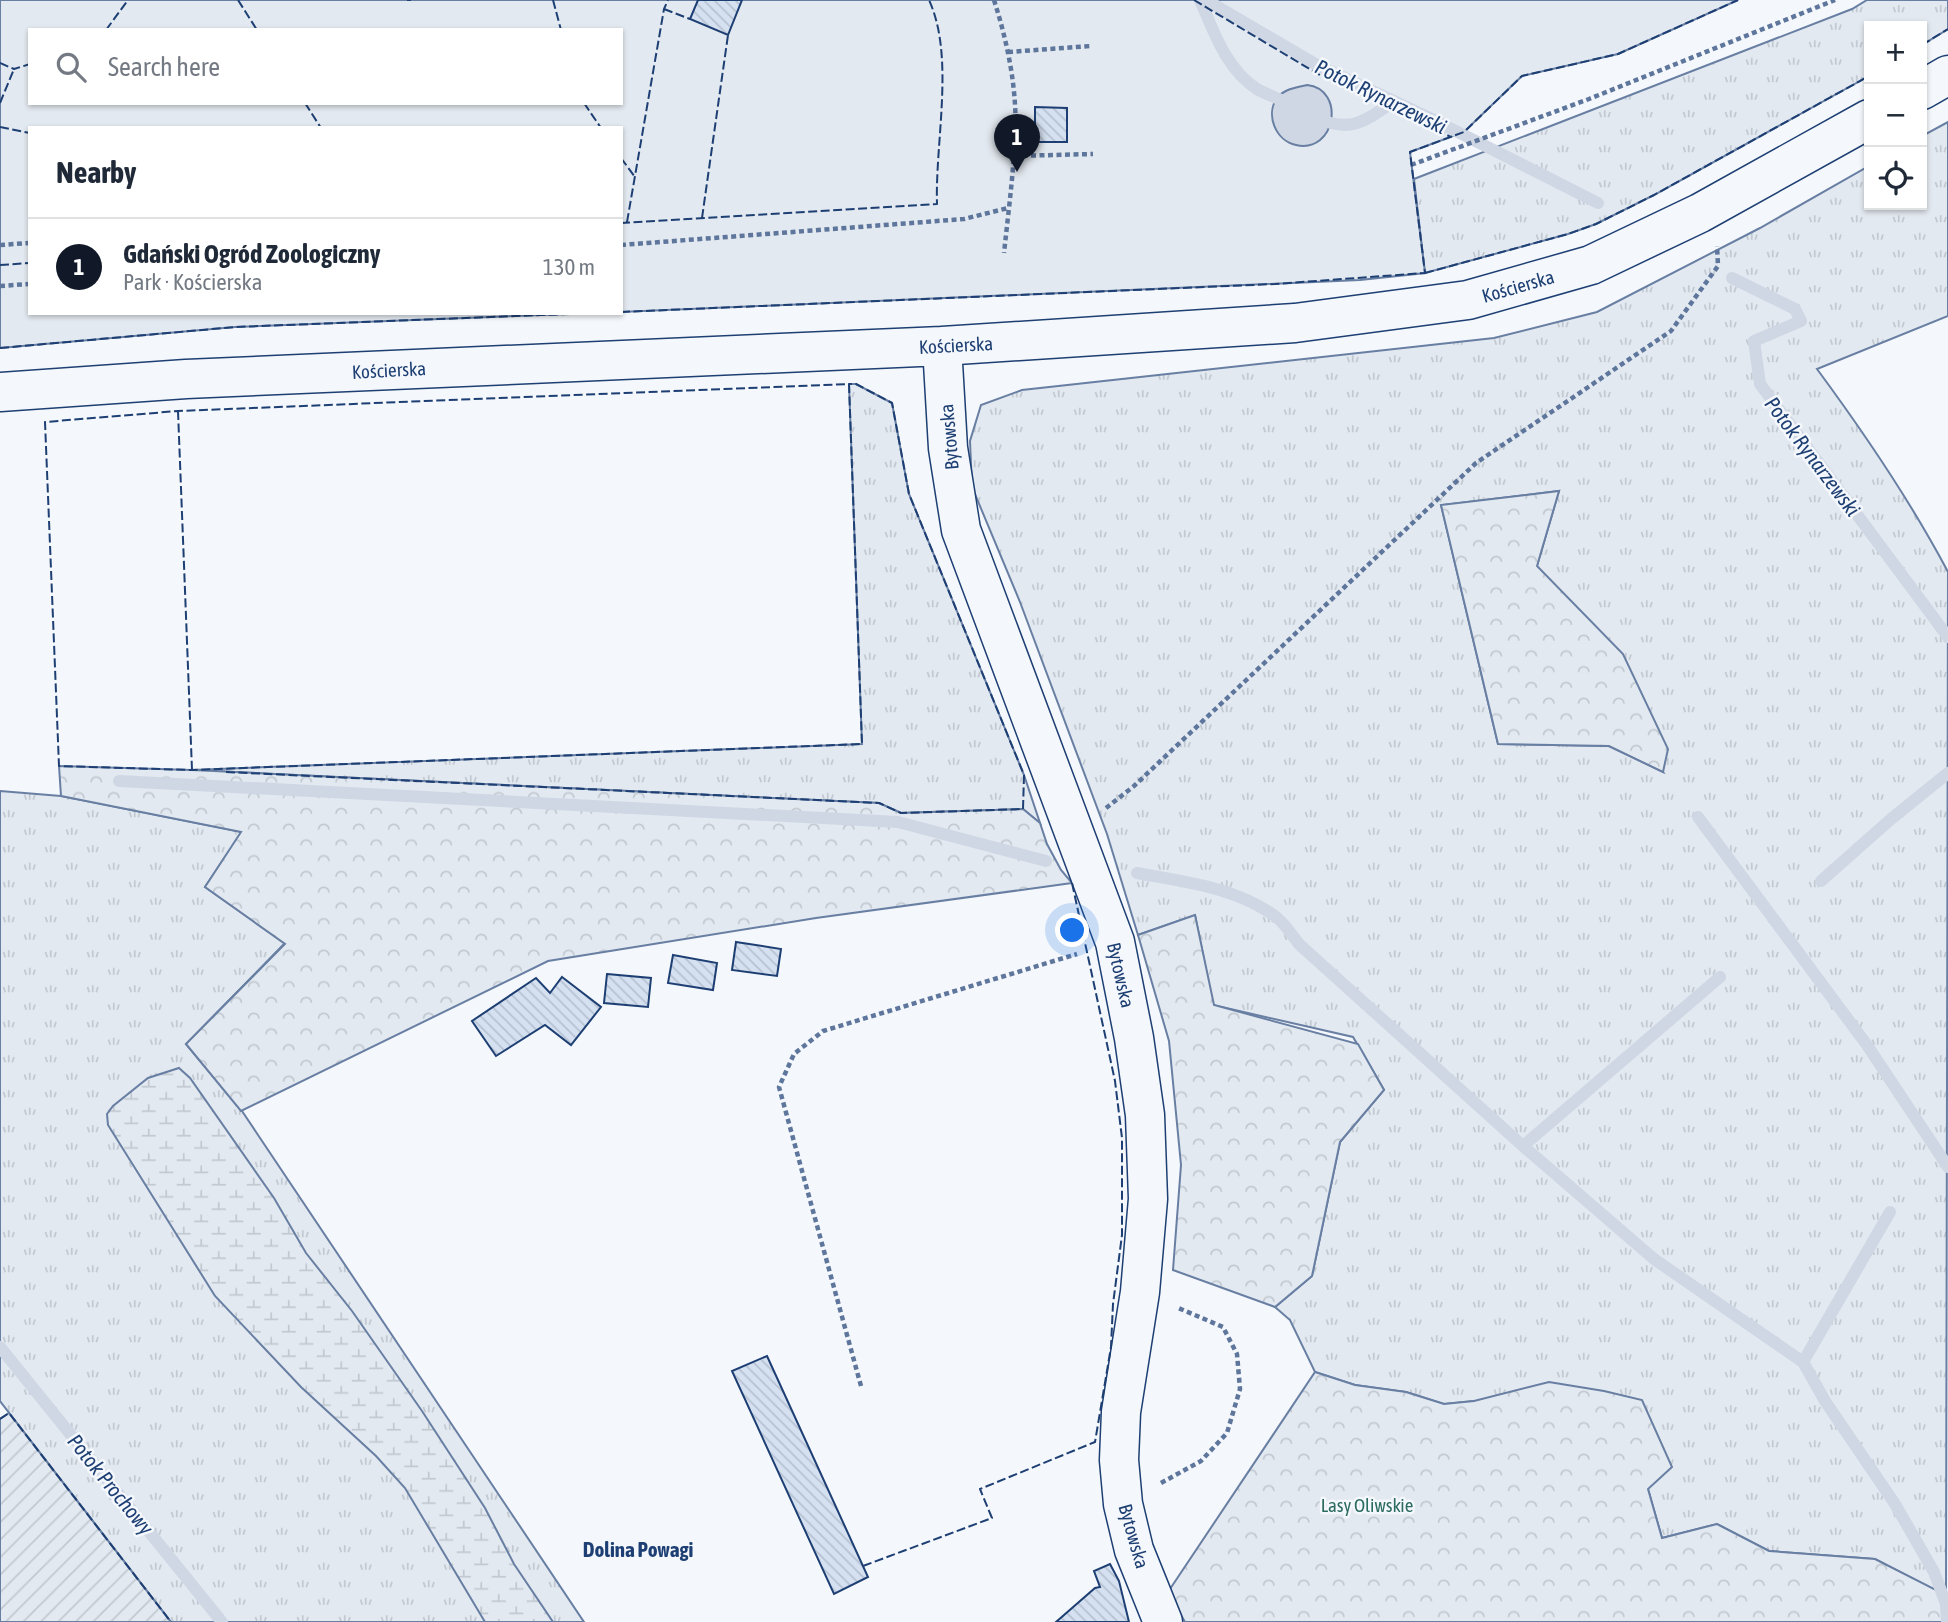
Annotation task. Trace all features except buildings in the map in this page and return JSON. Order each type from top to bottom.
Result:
[{"type":"street","points":[[1927,87],[1948,75]]},
{"type":"street","name":"Kościerska","points":[[0,393],[186,379],[942,346],[1295,323],[1468,300],[1591,265],[1700,213],[1864,122]]},
{"type":"street","name":"Bytowska","points":[[942,346],[948,448],[961,530],[1115,942],[1134,1038],[1145,1115],[1148,1199],[1140,1292],[1121,1412],[1119,1460],[1123,1504],[1134,1550],[1163,1622]]},
{"type":"path","points":[[994,0],[1008,52],[1016,138],[1004,253]]},
{"type":"path","points":[[1411,165],[1588,99],[1835,0]]},
{"type":"path","points":[[1008,52],[1091,46]]},
{"type":"path","points":[[1014,156],[1093,154]]},
{"type":"path","points":[[623,245],[964,219],[1008,208]]},
{"type":"path","points":[[0,245],[28,243]]},
{"type":"path","points":[[1070,822],[1104,809],[1134,786],[1476,463],[1671,331],[1718,266],[1717,243]]},
{"type":"path","points":[[0,286],[28,284]]},
{"type":"path","points":[[861,1386],[779,1087],[794,1054],[823,1031],[1115,942]]},
{"type":"path","points":[[1123,1504],[1201,1461],[1227,1433],[1240,1390],[1237,1354],[1223,1327],[1140,1292]]},
{"type":"green space","points":[[0,0],[1738,0],[1618,54],[1522,76],[1464,132],[1410,152],[1425,273],[1360,280],[623,312],[623,126],[28,126],[28,315],[542,315],[235,327],[0,348]]},
{"type":"green space","points":[[1867,0],[1948,0],[1948,29],[1927,42],[1927,21],[1864,21],[1864,79],[1654,195],[1596,224],[1425,273],[1414,179],[1852,9]]},
{"type":"green space","points":[[1948,122],[1948,316],[1817,369],[1886,468],[1948,572],[1946,1596],[1875,1559],[1769,1551],[1717,1524],[1662,1538],[1648,1489],[1474,1401],[1444,1404],[1406,1392],[1355,1385],[1315,1372],[1290,1320],[1275,1307],[1312,1276],[1340,1142],[1384,1090],[1353,1037],[1213,1005],[1195,915],[1138,935],[1107,834],[1020,602],[972,487],[970,441],[981,405],[1022,390],[1494,338],[1597,312],[1760,228],[1864,169],[1864,210],[1927,210],[1927,133]],"holes":[[[1559,491],[1537,566],[1663,772],[1609,746],[1498,744],[1441,505]]]},
{"type":"green space","points":[[849,384],[856,384],[892,403],[909,494],[1024,775],[1040,823],[1023,809],[901,813],[879,803],[192,770],[862,744]]},
{"type":"green space","points":[[1559,491],[1537,566],[1623,654],[1668,749],[1663,772],[1609,746],[1498,744],[1441,505]]},
{"type":"green space","points":[[59,766],[879,803],[901,813],[1023,809],[1040,823],[1047,844],[1061,870],[1072,883],[816,918],[548,961],[241,1111],[186,1044],[285,944],[205,887],[241,832],[61,796]]},
{"type":"green space","points":[[0,791],[61,796],[242,832],[205,887],[285,943],[186,1044],[242,1111],[584,1622],[171,1622],[0,1401]]},
{"type":"green space","points":[[1195,915],[1214,1005],[1358,1044],[1384,1090],[1340,1142],[1312,1276],[1275,1307],[1173,1270],[1181,1165],[1169,1041],[1138,935]]},
{"type":"green space","points":[[179,1068],[190,1078],[274,1198],[306,1253],[352,1311],[422,1411],[485,1508],[514,1564],[553,1622],[485,1622],[405,1488],[376,1456],[301,1387],[215,1296],[108,1125],[107,1114],[113,1106],[148,1078]]},
{"type":"green space","name":"Lasy Oliwskie","points":[[1315,1372],[1355,1385],[1406,1392],[1444,1404],[1474,1401],[1549,1382],[1642,1400],[1672,1467],[1648,1489],[1662,1538],[1717,1524],[1769,1551],[1875,1559],[1948,1596],[1948,1622],[1185,1622],[1168,1592]]},
{"type":"green space","points":[[9,1413],[171,1622],[0,1622],[0,1419]]},
{"type":"shaded area","points":[[1307,85],[1319,89],[1327,97],[1331,120],[1320,140],[1310,145],[1296,145],[1289,143],[1278,133],[1272,112],[1277,98],[1283,92]]},
{"type":"waterway","points":[[1200,0],[1222,49],[1237,71],[1257,89],[1292,105]]},
{"type":"waterway","name":"Potok Rynarzewski","points":[[1206,0],[1317,65],[1436,121],[1598,203]]},
{"type":"waterway","points":[[1318,118],[1340,125],[1358,123],[1394,101]]},
{"type":"waterway","name":"Potok Rynarzewski","points":[[1732,278],[1795,309],[1801,321],[1754,341],[1760,384],[1948,637]]},
{"type":"waterway","points":[[1821,881],[1948,773]]},
{"type":"waterway","points":[[119,781],[898,822],[1046,861]]},
{"type":"waterway","points":[[1698,817],[1867,1045],[1948,1167]]},
{"type":"waterway","points":[[1137,873],[1226,892],[1260,906],[1275,916],[1300,945],[1523,1146],[1654,1259],[1803,1362],[1825,1401],[1895,1504],[1934,1572],[1946,1604],[1947,1622]]},
{"type":"waterway","points":[[1523,1146],[1720,977]]},
{"type":"waterway","points":[[1803,1362],[1890,1212]]},
{"type":"waterway","name":"Potok Prochowy","points":[[0,1347],[222,1622]]},
{"type":"fence","points":[[107,28],[128,0]]},
{"type":"fence","points":[[238,0],[256,28]]},
{"type":"fence","points":[[553,0],[560,28]]},
{"type":"fence","points":[[627,222],[664,9],[668,0]]},
{"type":"fence","points":[[623,223],[937,204],[942,100],[941,47],[929,0]]},
{"type":"fence","points":[[1194,0],[1318,74],[1451,137]]},
{"type":"fence","points":[[623,312],[1275,284],[1425,273],[1410,152],[1464,132],[1522,76],[1618,54],[1738,0]]},
{"type":"fence","points":[[664,9],[690,19]]},
{"type":"fence","points":[[1927,42],[1948,29]]},
{"type":"fence","points":[[702,218],[728,35]]},
{"type":"fence","points":[[0,63],[14,69],[28,65]]},
{"type":"fence","points":[[0,103],[14,69]]},
{"type":"fence","points":[[1425,273],[1596,224],[1654,195],[1864,79]]},
{"type":"fence","points":[[306,105],[320,126]]},
{"type":"fence","points":[[585,105],[600,126]]},
{"type":"fence","points":[[0,127],[28,133]]},
{"type":"fence","points":[[623,161],[635,177]]},
{"type":"fence","points":[[0,265],[28,263]]},
{"type":"fence","points":[[0,348],[235,327],[542,315]]},
{"type":"fence","points":[[849,384],[862,744],[192,770],[59,766],[45,422],[178,411],[849,384]]},
{"type":"fence","points":[[226,772],[879,803],[901,813],[1023,809],[1024,775],[909,494],[892,403],[856,384],[849,384]]},
{"type":"fence","points":[[178,411],[192,770],[195,770]]},
{"type":"fence","points":[[863,1566],[992,1518],[980,1489],[1095,1442],[1111,1347],[1113,1304],[1122,1235],[1122,1138],[1115,1081],[1072,883]]},
{"type":"fence","points":[[0,1419],[9,1413],[171,1622]]},
{"type":"place","name":"Gdański Ogród Zoologiczny","points":[[1017,172]]},
{"type":"district","name":"Dolina Powagi","points":[[638,1549]]}]
